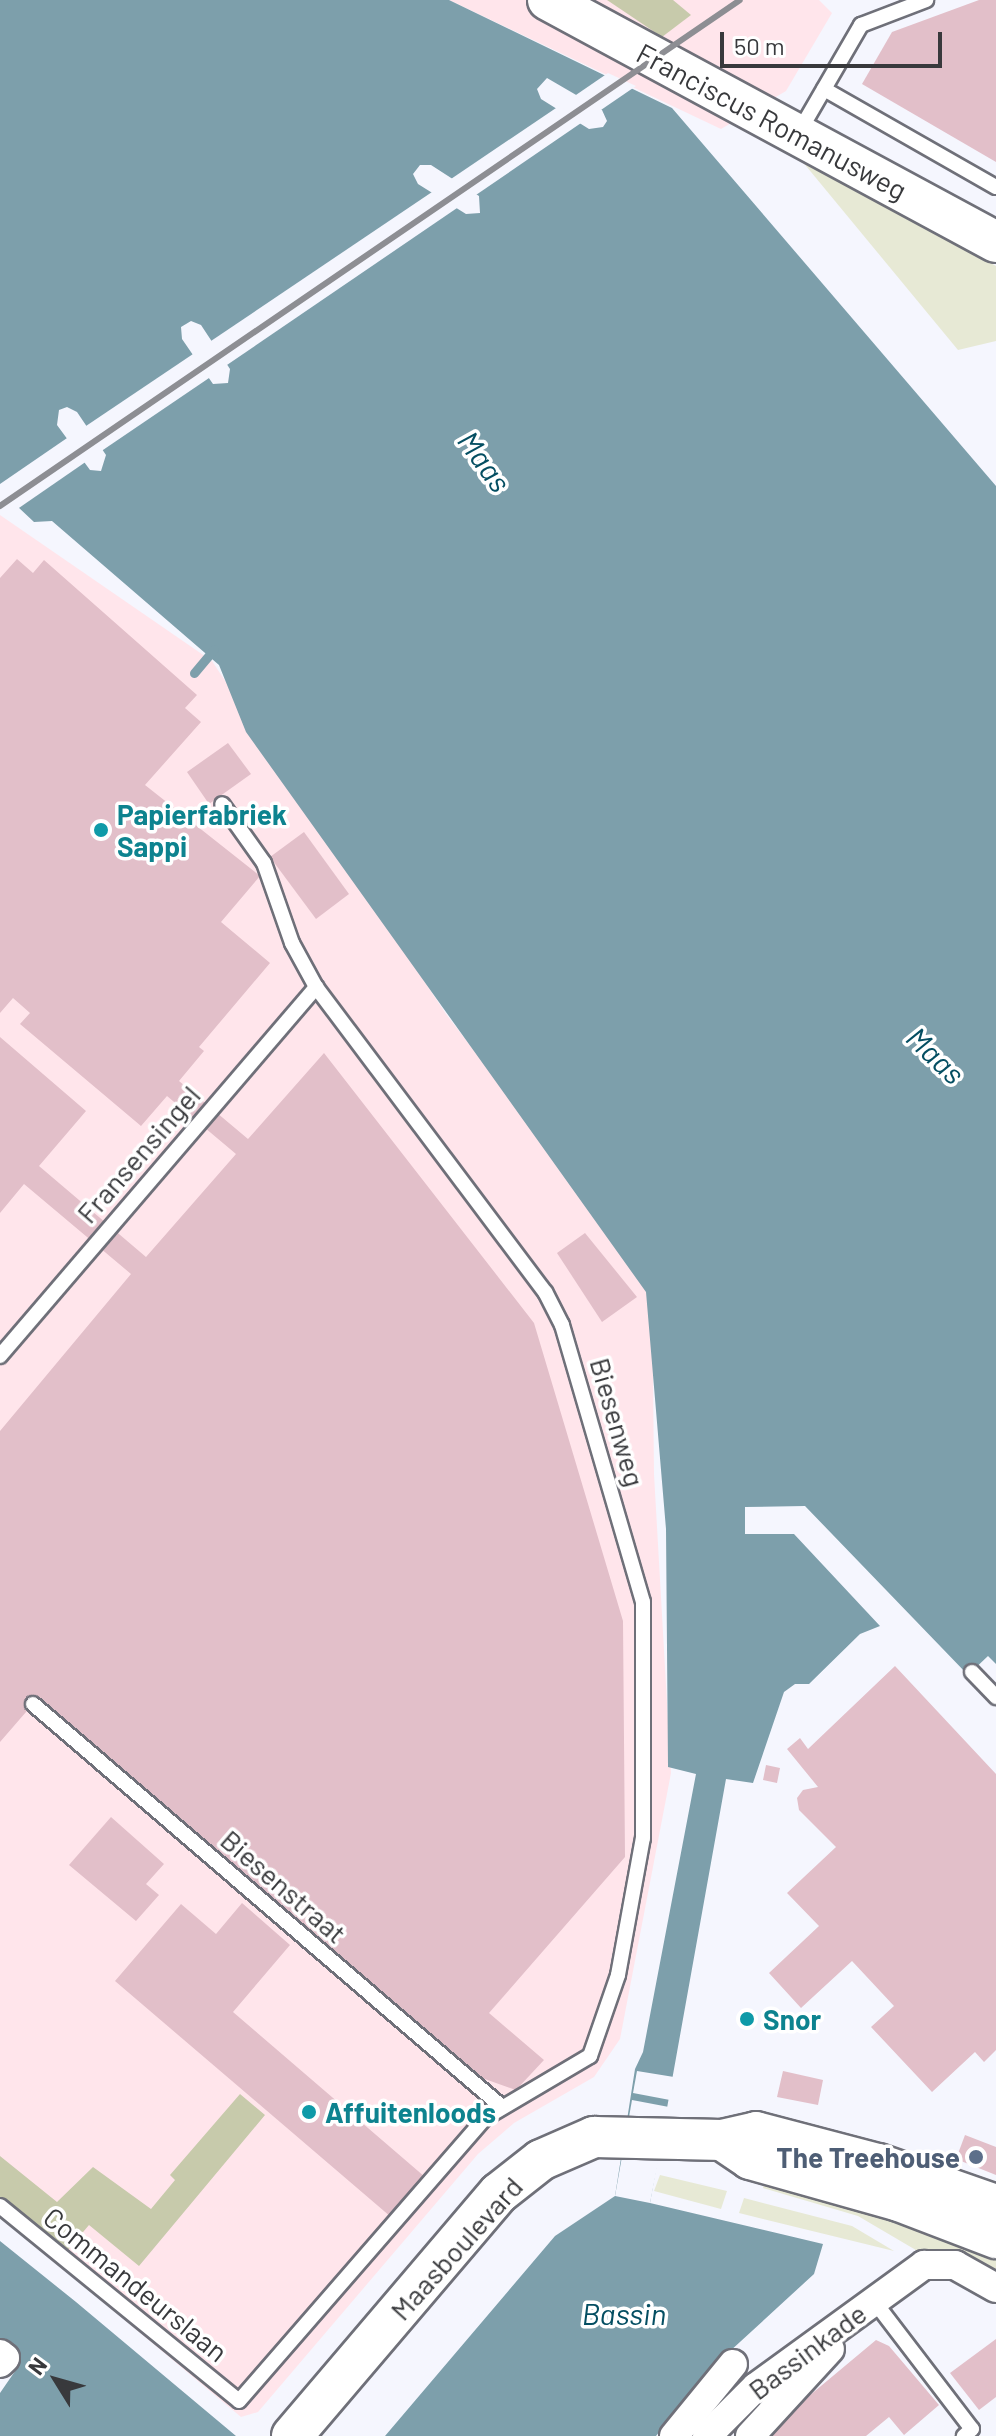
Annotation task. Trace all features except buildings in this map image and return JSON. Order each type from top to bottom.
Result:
[{"type":"main road","name":"Franciscus Romanusweg","points":[[548,0],[799,132],[996,242]]},
{"type":"main road","name":"Maasboulevard","points":[[292,2436],[518,2176],[570,2145],[644,2134],[722,2140],[750,2159],[988,2218]]},
{"type":"street","points":[[750,2436],[874,2301],[924,2265],[955,2265],[996,2288]]},
{"type":"street","name":"Bassinkade","points":[[707,2436],[756,2387],[874,2301]]},
{"type":"street","points":[[0,2354],[5,2358],[0,2363]]},
{"type":"street","name":"Bassinkade","points":[[674,2436],[733,2364]]},
{"type":"lane","points":[[799,132],[861,25],[926,0]]},
{"type":"lane","points":[[824,89],[996,187]]},
{"type":"lane","name":"Biesenweg","points":[[222,804],[268,872],[292,943],[316,987],[556,1310],[643,1602],[643,1838],[618,1975],[590,2056],[485,2118],[239,2401]]},
{"type":"lane","name":"Fransensingel","points":[[0,1356],[316,987]]},
{"type":"lane","points":[[972,1672],[996,1697]]},
{"type":"lane","name":"Biesenstraat","points":[[33,1704],[506,2105]]},
{"type":"lane","name":"Commandeurslaan","points":[[0,2206],[239,2401]]},
{"type":"lane","points":[[874,2301],[972,2429],[964,2436]]},
{"type":"shaded area","points":[[449,0],[819,0],[832,13],[786,91],[721,129]]},
{"type":"shaded area","points":[[0,515],[212,661],[446,1014],[652,1282],[654,1474],[671,1773],[620,2039],[594,2077],[514,2123],[478,2154],[258,2412],[241,2417],[0,2216]]},
{"type":"green space","points":[[607,0],[673,0],[691,15],[662,37]]},
{"type":"green space","points":[[797,155],[996,266],[996,341],[958,350]]},
{"type":"green space","points":[[240,2094],[265,2115],[139,2266],[89,2225],[67,2251],[0,2198],[0,2156],[57,2202],[93,2167],[151,2209],[175,2180],[170,2175]]},
{"type":"green space","points":[[767,2171],[996,2249],[996,2279],[926,2256],[858,2216],[763,2188]]},
{"type":"green space","points":[[660,2175],[727,2191],[721,2209],[654,2191]]},
{"type":"green space","points":[[744,2198],[852,2226],[894,2251],[739,2213]]},
{"type":"water","points":[[0,0],[449,0],[672,108],[996,486],[996,1664],[988,1656],[968,1675],[805,1506],[745,1507],[745,1534],[794,1534],[880,1626],[860,1634],[809,1684],[795,1684],[784,1692],[753,1783],[726,1779],[650,2203],[823,2244],[814,2274],[717,2363],[656,2436],[385,2436],[555,2236],[615,2196],[635,2069],[643,2052],[696,1774],[668,1767],[666,1529],[646,1292],[246,732],[219,665],[52,521],[34,522],[0,490]],"holes":[[[547,78],[602,110],[607,121],[603,127],[589,129],[541,99],[537,89]],[[420,165],[431,165],[479,196],[480,213],[466,214],[418,184],[413,174]],[[191,321],[201,325],[230,369],[228,383],[213,384],[182,339],[181,327]],[[67,407],[77,412],[106,455],[101,471],[90,470],[57,425],[59,410]]]},
{"type":"water","points":[[0,2241],[236,2436],[0,2436],[0,2393],[20,2364],[0,2344]]},
{"type":"pier","points":[[608,73],[636,86],[598,112],[573,97]]},
{"type":"pier","points":[[559,106],[584,121],[473,197],[448,181]]},
{"type":"pier","points":[[435,190],[460,206],[224,367],[208,343]]},
{"type":"pier","points":[[196,352],[212,376],[100,452],[83,428]]},
{"type":"pier","points":[[70,436],[87,461],[16,510],[0,495],[0,484]]},
{"type":"pier","points":[[637,2071],[674,2077],[670,2100],[633,2093]]},
{"type":"pier","points":[[632,2100],[669,2107],[650,2203],[615,2196]]},
{"type":"waterway","points":[[194,673],[214,649]]},
{"type":"railway","points":[[0,506],[740,0]]},
{"type":"place","name":"Papierfabriek Sappi","points":[[101,830]]},
{"type":"place","name":"Snor","points":[[747,2019]]},
{"type":"place","name":"Affuitenloods","points":[[309,2112]]},
{"type":"place","name":"The Treehouse","points":[[976,2157]]},
{"type":"water label","name":"Maas","points":[[485,461]]},
{"type":"water label","name":"Maas","points":[[936,1055]]},
{"type":"water label","name":"Bassin","points":[[624,2313]]}]
